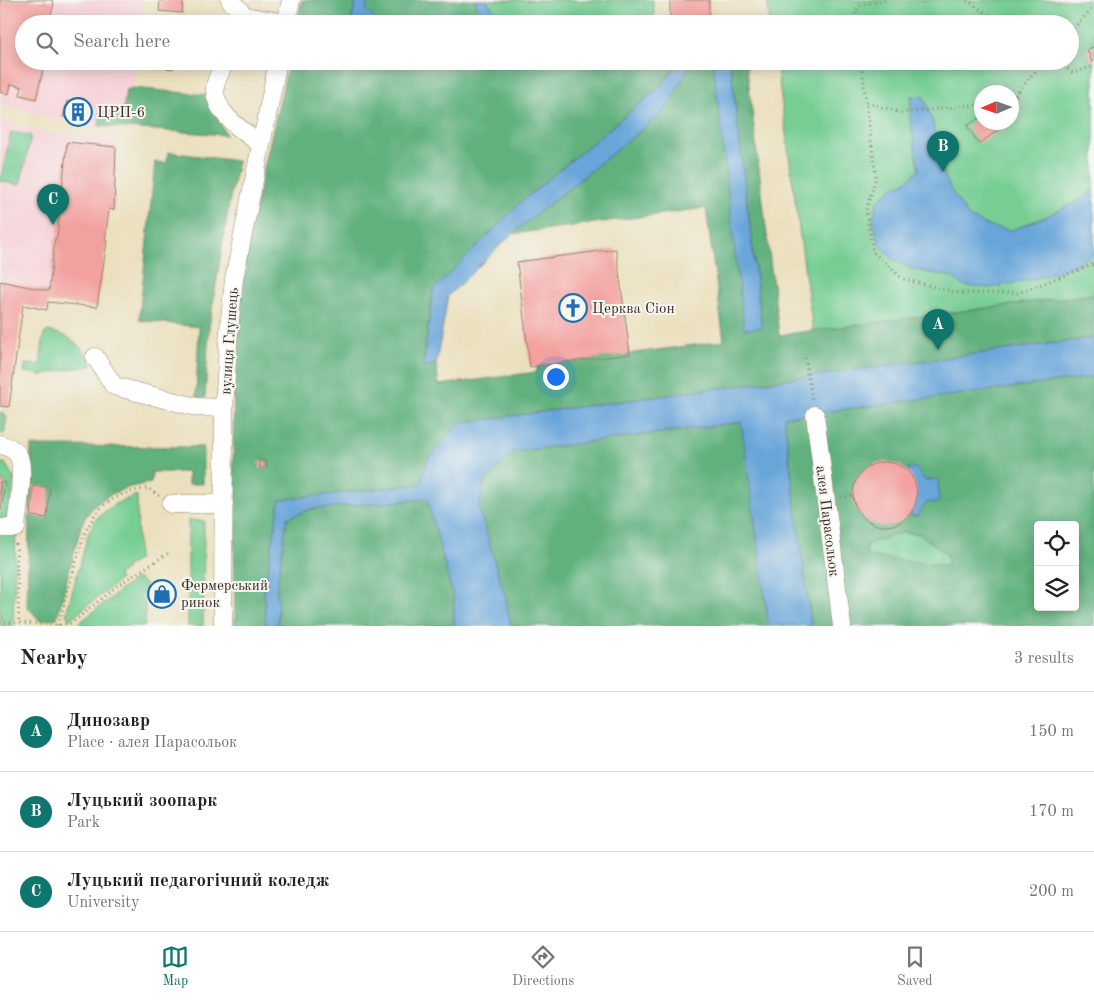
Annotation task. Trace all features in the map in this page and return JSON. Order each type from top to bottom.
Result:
[{"type":"street","points":[[230,0],[240,15]]},
{"type":"street","points":[[288,15],[291,0]]},
{"type":"street","points":[[221,70],[215,85],[215,96],[223,112],[236,126],[261,144]]},
{"type":"street","name":"вулиця Глушець","points":[[223,626],[224,408],[229,330],[234,279],[276,70]]},
{"type":"street","points":[[95,357],[114,386],[196,407],[224,408]]},
{"type":"street","name":"алея Парасольок","points":[[815,415],[842,626]]},
{"type":"street","points":[[0,444],[12,449],[19,455],[22,467],[8,528]]},
{"type":"street","points":[[171,504],[224,504]]},
{"type":"path","points":[[856,15],[855,12],[861,5],[889,0]]},
{"type":"path","points":[[968,0],[989,15]]},
{"type":"path","points":[[1079,22],[1094,6]]},
{"type":"path","points":[[1068,70],[1073,73],[1094,66]]},
{"type":"path","points":[[862,70],[876,178],[866,210],[873,252],[903,279],[959,293],[1018,293],[1094,264]]},
{"type":"path","points":[[1019,91],[1036,70]]},
{"type":"path","points":[[866,103],[902,112],[974,105]]},
{"type":"path","points":[[805,358],[815,415]]},
{"type":"path","points":[[58,625],[84,532],[92,517],[102,506],[128,492],[148,488],[171,504]]},
{"type":"path","points":[[8,528],[19,623]]},
{"type":"path","points":[[1,623],[58,625],[72,623],[118,586],[170,552]]},
{"type":"shaded area","points":[[0,0],[142,0],[140,15],[15,15],[15,70],[134,70],[133,88],[126,90],[123,111],[100,111],[99,126],[65,121],[0,104]]},
{"type":"shaded area","points":[[0,122],[48,133],[117,139],[114,210],[109,210],[105,240],[107,241],[97,307],[48,302],[47,310],[0,300]]},
{"type":"green space","points":[[302,0],[356,0],[353,15],[299,15]]},
{"type":"green space","points":[[368,0],[476,0],[479,15],[371,15],[366,10]]},
{"type":"green space","points":[[486,0],[653,0],[654,15],[499,15]]},
{"type":"green space","points":[[767,0],[1094,0],[1094,294],[813,331],[777,70],[1079,70],[1079,15],[769,15]]},
{"type":"green space","points":[[287,70],[673,70],[660,87],[523,200],[433,290],[423,366],[436,365],[439,385],[537,372],[537,366],[724,341],[706,208],[512,234],[665,111],[688,70],[714,70],[745,329],[762,327],[731,70],[747,70],[779,335],[1094,294],[1094,338],[459,423],[427,460],[421,484],[280,500],[264,591],[266,626],[235,626],[233,441],[237,330],[245,262]]},
{"type":"green space","points":[[133,88],[206,95],[226,135],[99,126],[100,111],[123,111],[126,90]]},
{"type":"green space","points":[[11,132],[31,136],[20,185],[0,181]]},
{"type":"green space","points":[[168,152],[238,161],[230,198],[209,327],[205,398],[196,397],[199,327],[139,320],[155,162],[167,163]]},
{"type":"green space","points":[[48,331],[63,335],[74,341],[92,363],[91,366],[39,376],[39,374],[24,372],[25,364],[40,365],[44,334]]},
{"type":"green space","points":[[1094,377],[1094,626],[811,626],[784,417]],"holes":[[[902,532],[920,534],[947,554],[948,566],[867,556],[866,545]]]},
{"type":"green space","points":[[0,412],[4,413],[3,416],[7,417],[4,434],[0,433]]},
{"type":"green space","points":[[742,422],[769,626],[511,626],[506,599],[479,509],[484,481],[513,452]]},
{"type":"green space","points":[[31,446],[203,447],[203,484],[188,484],[188,472],[152,472],[151,483],[130,487],[101,501],[86,516],[81,526],[57,618],[40,621],[27,606]]},
{"type":"green space","points":[[0,463],[5,463],[14,478],[10,517],[0,524],[0,507],[2,507],[5,482],[0,481]]},
{"type":"green space","points":[[137,495],[138,560],[126,567],[127,569],[118,575],[120,580],[69,620],[66,614],[88,535],[94,521],[115,504]]},
{"type":"green space","points":[[427,499],[454,599],[454,626],[278,626],[277,587],[287,518],[311,509]]},
{"type":"green space","points":[[188,520],[204,521],[203,626],[188,626]]},
{"type":"green space","points":[[0,529],[16,531],[13,626],[0,626]]},
{"type":"green space","points":[[902,532],[920,534],[947,554],[948,566],[867,557],[866,545]]},
{"type":"green space","points":[[136,578],[145,584],[145,626],[75,626]]},
{"type":"water","points":[[356,0],[368,0],[366,10],[371,15],[353,15]]},
{"type":"water","points":[[476,0],[486,0],[499,15],[478,15]]},
{"type":"water","points":[[673,70],[688,70],[665,111],[512,234],[448,296],[436,365],[423,366],[433,290],[523,200],[660,87]]},
{"type":"water","points":[[714,70],[731,70],[762,328],[744,329]]},
{"type":"water","points":[[911,96],[924,97],[933,123],[941,166],[951,190],[969,217],[991,227],[1012,230],[1084,198],[1094,189],[1094,253],[1076,265],[1034,279],[990,288],[965,286],[952,277],[911,269],[892,259],[879,243],[873,221],[877,202],[891,189],[906,181],[919,170],[910,120]]},
{"type":"water","points":[[1094,338],[1094,377],[784,417],[811,626],[769,626],[741,422],[513,452],[484,481],[479,509],[506,599],[511,626],[454,626],[454,599],[427,499],[311,509],[287,518],[277,587],[278,626],[266,626],[264,591],[280,500],[421,484],[427,460],[459,423]]},
{"type":"water","points":[[908,468],[916,468],[925,480],[938,479],[939,502],[926,503],[918,516],[911,516]]},
{"type":"building","points":[[0,0],[52,0],[54,5],[51,15],[15,15],[15,70],[43,70],[36,99],[20,95],[22,87],[11,84],[9,94],[0,92]]},
{"type":"building","points":[[160,0],[183,0],[182,13],[159,11]]},
{"type":"building","points":[[670,0],[709,0],[709,15],[670,15]]},
{"type":"building","points":[[1094,47],[1094,61],[1092,62],[1087,49]]},
{"type":"building","name":"ЦРП-6","points":[[67,101],[92,107],[88,123],[63,117]]},
{"type":"building","points":[[974,121],[974,130],[998,130],[979,144],[967,126]]},
{"type":"building","points":[[67,142],[116,147],[114,210],[109,209],[105,241],[107,241],[97,307],[48,302],[47,310],[23,305],[9,407],[0,406],[0,281],[49,291],[55,238],[57,238]]},
{"type":"building","name":"Церква Сіон","points":[[616,249],[630,354],[530,367],[517,262]]},
{"type":"building","points":[[259,461],[266,461],[267,468],[260,468]]},
{"type":"building","points":[[885,462],[903,468],[911,476],[917,494],[911,512],[903,520],[885,526],[867,520],[859,512],[853,494],[859,476],[867,468]]},
{"type":"building","points":[[0,482],[5,482],[1,510],[0,510]]},
{"type":"building","points":[[33,486],[50,487],[47,518],[31,516]]},
{"type":"place","name":"ЦРП-6","points":[[78,112]]},
{"type":"place","name":"Луцький зоопарк","points":[[943,172]]},
{"type":"place","name":"Луцький педагогічний коледж","points":[[53,225]]},
{"type":"place","name":"Церква Сіон","points":[[573,308]]},
{"type":"place","name":"Динозавр","points":[[938,350]]},
{"type":"place","name":"Фермерський ринок","points":[[162,594]]}]
